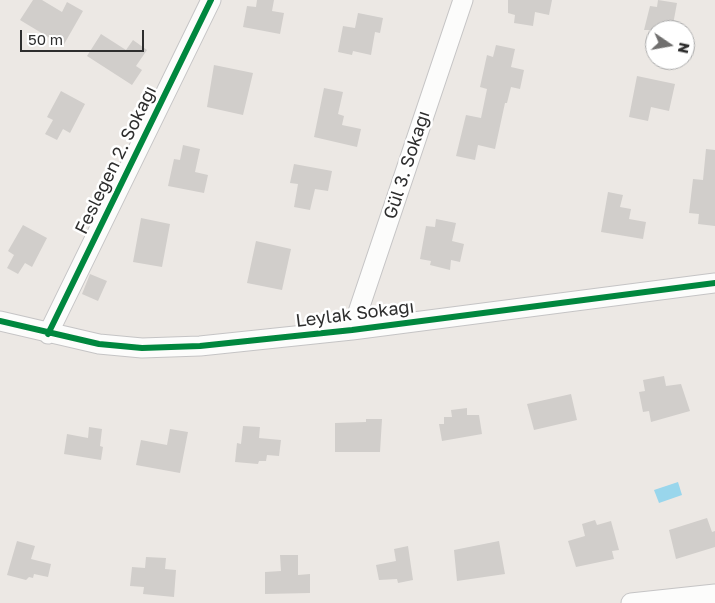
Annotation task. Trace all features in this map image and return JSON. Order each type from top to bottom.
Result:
[{"type":"street","name":"Fesleğen 2. Sokağı","points":[[48,334],[211,0]]},
{"type":"street","name":"Gül 3. Sokağı","points":[[352,330],[462,0]]},
{"type":"street","name":"Leylak Sokağı","points":[[0,322],[99,344],[142,348],[200,346],[352,330],[715,283]]},
{"type":"street","points":[[631,603],[715,594]]},
{"type":"water","points":[[678,482],[682,495],[659,503],[654,490]]},
{"type":"building","points":[[33,0],[42,0],[62,12],[67,2],[83,11],[63,46],[20,20]]},
{"type":"building","points":[[257,0],[274,0],[272,11],[284,13],[280,34],[243,27],[247,6],[256,7]]},
{"type":"building","points":[[508,0],[552,0],[549,15],[535,12],[533,26],[514,23],[515,15],[508,13]]},
{"type":"building","points":[[658,0],[677,3],[674,20],[646,20],[650,6],[657,7]]},
{"type":"building","points":[[358,13],[383,18],[380,33],[375,32],[371,55],[353,51],[352,55],[338,52],[343,26],[355,28]]},
{"type":"building","points":[[101,34],[126,50],[133,40],[147,50],[136,66],[142,70],[132,85],[87,56]]},
{"type":"building","points":[[496,45],[515,49],[511,67],[524,70],[520,89],[511,87],[507,103],[505,103],[495,149],[478,145],[475,160],[456,156],[466,115],[481,118],[487,89],[480,87],[487,55],[493,57]]},
{"type":"building","points":[[214,65],[253,73],[243,115],[207,107]]},
{"type":"building","points":[[637,76],[675,84],[669,111],[651,107],[648,121],[629,117]]},
{"type":"building","points":[[324,88],[343,92],[338,114],[344,116],[342,125],[361,129],[357,147],[314,137]]},
{"type":"building","points":[[61,91],[85,104],[70,133],[63,129],[57,140],[45,134],[53,120],[47,117]]},
{"type":"building","points":[[183,145],[200,149],[195,172],[208,175],[204,193],[168,186],[174,159],[180,160]]},
{"type":"building","points":[[706,149],[715,150],[715,226],[698,224],[699,214],[689,213],[693,179],[703,180]]},
{"type":"building","points":[[294,164],[332,171],[328,191],[315,189],[310,210],[294,207],[298,184],[290,183]]},
{"type":"building","points":[[608,192],[623,195],[620,207],[631,209],[629,219],[646,222],[643,239],[601,232]]},
{"type":"building","points":[[141,218],[170,224],[162,267],[133,262]]},
{"type":"building","points":[[436,219],[456,223],[452,241],[464,244],[460,262],[451,260],[450,270],[430,265],[431,261],[420,259],[426,226],[435,227]]},
{"type":"building","points":[[23,225],[47,238],[32,267],[25,263],[18,274],[7,268],[14,255],[8,251]]},
{"type":"building","points":[[256,241],[291,249],[282,290],[247,283]]},
{"type":"building","points":[[90,274],[107,281],[98,301],[82,294]]},
{"type":"building","points":[[664,376],[666,386],[681,384],[690,411],[651,422],[649,411],[643,412],[639,392],[645,391],[643,380]]},
{"type":"building","points":[[571,394],[577,420],[534,430],[527,404]]},
{"type":"building","points":[[467,408],[467,415],[479,415],[482,434],[442,441],[439,424],[444,424],[444,417],[452,417],[451,410]]},
{"type":"building","points":[[366,419],[382,419],[380,452],[335,452],[335,423],[366,422]]},
{"type":"building","points":[[243,426],[260,427],[259,438],[281,440],[279,456],[267,455],[266,461],[259,461],[258,464],[235,462],[237,443],[241,444]]},
{"type":"building","points":[[89,427],[102,429],[100,446],[103,447],[101,460],[64,454],[67,434],[88,438]]},
{"type":"building","points":[[170,429],[188,432],[180,473],[136,465],[141,440],[167,445]]},
{"type":"building","points":[[707,518],[712,532],[715,531],[715,547],[676,559],[669,530]]},
{"type":"building","points":[[595,520],[597,525],[611,521],[619,550],[612,551],[614,559],[576,567],[568,541],[585,536],[582,524]]},
{"type":"building","points":[[17,541],[35,546],[31,559],[51,564],[48,577],[34,574],[33,578],[29,577],[26,580],[7,575]]},
{"type":"building","points":[[499,541],[505,574],[457,581],[454,550]]},
{"type":"building","points":[[408,546],[413,580],[398,583],[397,579],[379,580],[376,565],[396,561],[394,549]]},
{"type":"building","points":[[280,555],[298,555],[298,575],[310,574],[310,593],[265,594],[265,572],[281,571]]},
{"type":"building","points":[[146,557],[166,558],[165,569],[176,570],[174,597],[143,594],[144,587],[130,586],[132,567],[145,568]]},
{"type":"cycle path","points":[[48,334],[211,0]]},
{"type":"cycle path","points":[[0,321],[99,344],[142,348],[200,346],[352,330],[715,283]]}]
